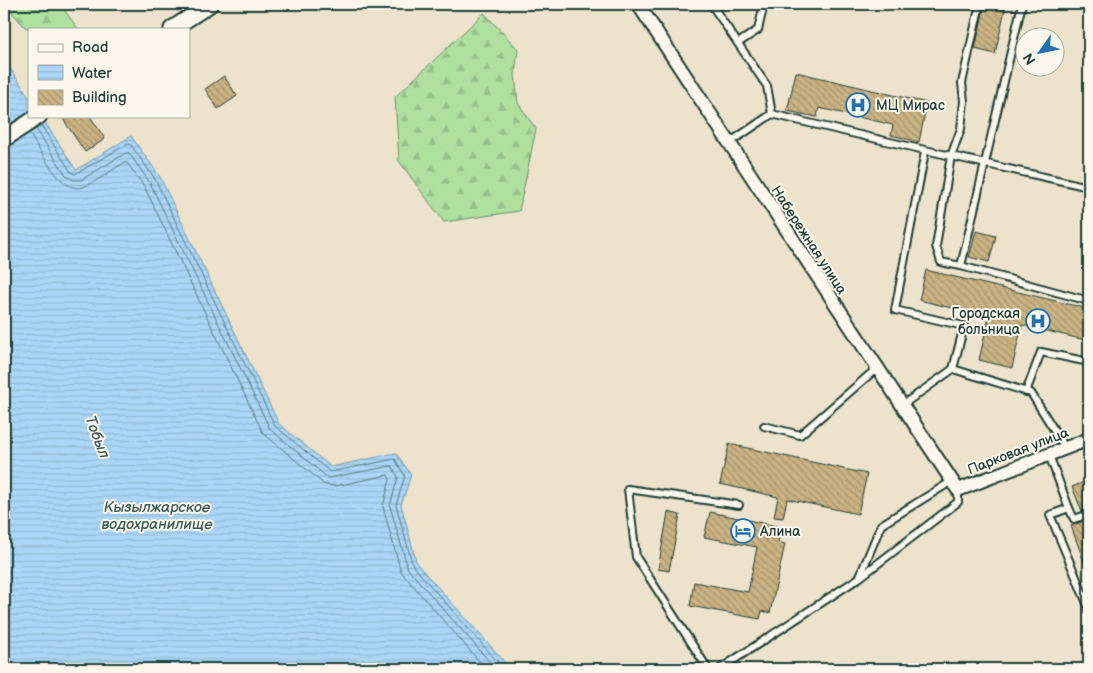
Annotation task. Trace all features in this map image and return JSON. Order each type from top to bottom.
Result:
[{"type":"street","points":[[174,28],[210,4]]},
{"type":"street","name":"Набережная улица","points":[[638,4],[876,369],[955,485]]},
{"type":"street","points":[[4,139],[36,118]]},
{"type":"street","name":"Парковая улица","points":[[955,485],[1089,440]]},
{"type":"lane","points":[[711,4],[767,86],[772,114]]},
{"type":"lane","points":[[738,44],[758,30],[763,4]]},
{"type":"lane","points":[[980,4],[962,83],[964,102],[960,129],[951,156],[936,246],[941,262],[1089,301]]},
{"type":"lane","points":[[961,266],[1022,4]]},
{"type":"lane","points":[[728,144],[772,114],[925,152],[986,163],[1089,188]]},
{"type":"lane","points":[[901,406],[953,369],[964,326],[895,310],[925,152]]},
{"type":"lane","points":[[1026,392],[1041,352],[1089,362]]},
{"type":"lane","points":[[764,426],[800,435],[876,369]]},
{"type":"lane","points":[[953,369],[1031,393],[1066,449]]},
{"type":"lane","points":[[1049,455],[1074,519],[1089,514]]},
{"type":"lane","points":[[720,669],[859,578],[958,502],[955,485],[881,525],[859,578]]},
{"type":"lane","points":[[708,669],[636,557],[628,489],[739,505]]},
{"type":"lane","points":[[1069,508],[1050,515],[1089,608]]},
{"type":"green space","points":[[8,4],[60,4],[77,28],[26,28],[14,15]]},
{"type":"green space","points":[[484,13],[518,49],[515,75],[518,103],[536,129],[519,211],[444,222],[399,161],[395,97]]},
{"type":"water","name":"Кызылжарское водохранилище","points":[[4,59],[28,95],[28,118],[42,118],[76,170],[131,136],[160,177],[279,424],[331,467],[396,453],[411,475],[401,505],[417,564],[511,669],[4,669]]},
{"type":"building","points":[[985,4],[1006,5],[995,54],[975,49]]},
{"type":"building","name":"МЦ Мирас","points":[[796,72],[927,103],[919,142],[891,135],[893,125],[819,108],[817,117],[787,111]]},
{"type":"building","points":[[224,76],[237,96],[218,109],[205,89]]},
{"type":"building","points":[[62,118],[91,118],[105,139],[85,152]]},
{"type":"building","points":[[976,231],[996,236],[989,262],[969,257]]},
{"type":"building","name":"Городская больница","points":[[926,270],[1089,309],[1089,341],[1022,325],[1012,368],[979,360],[989,317],[919,300]]},
{"type":"building","points":[[729,444],[867,474],[858,514],[787,499],[783,518],[774,517],[778,497],[720,484]]},
{"type":"building","points":[[1089,480],[1089,509],[1082,511],[1072,487]]},
{"type":"building","points":[[668,512],[680,515],[669,571],[658,569]]},
{"type":"building","points":[[710,512],[781,527],[778,542],[785,544],[770,613],[762,611],[760,619],[690,606],[694,582],[748,592],[757,547],[704,537]]},
{"type":"building","points":[[1089,519],[1089,573],[1088,573],[1071,526]]},
{"type":"place","name":"МЦ Мирас","points":[[858,105]]},
{"type":"place","name":"Городская больница","points":[[1038,321]]},
{"type":"place","name":"Алина","points":[[743,531]]},
{"type":"water label","name":"Тобыл","points":[[97,437]]}]
